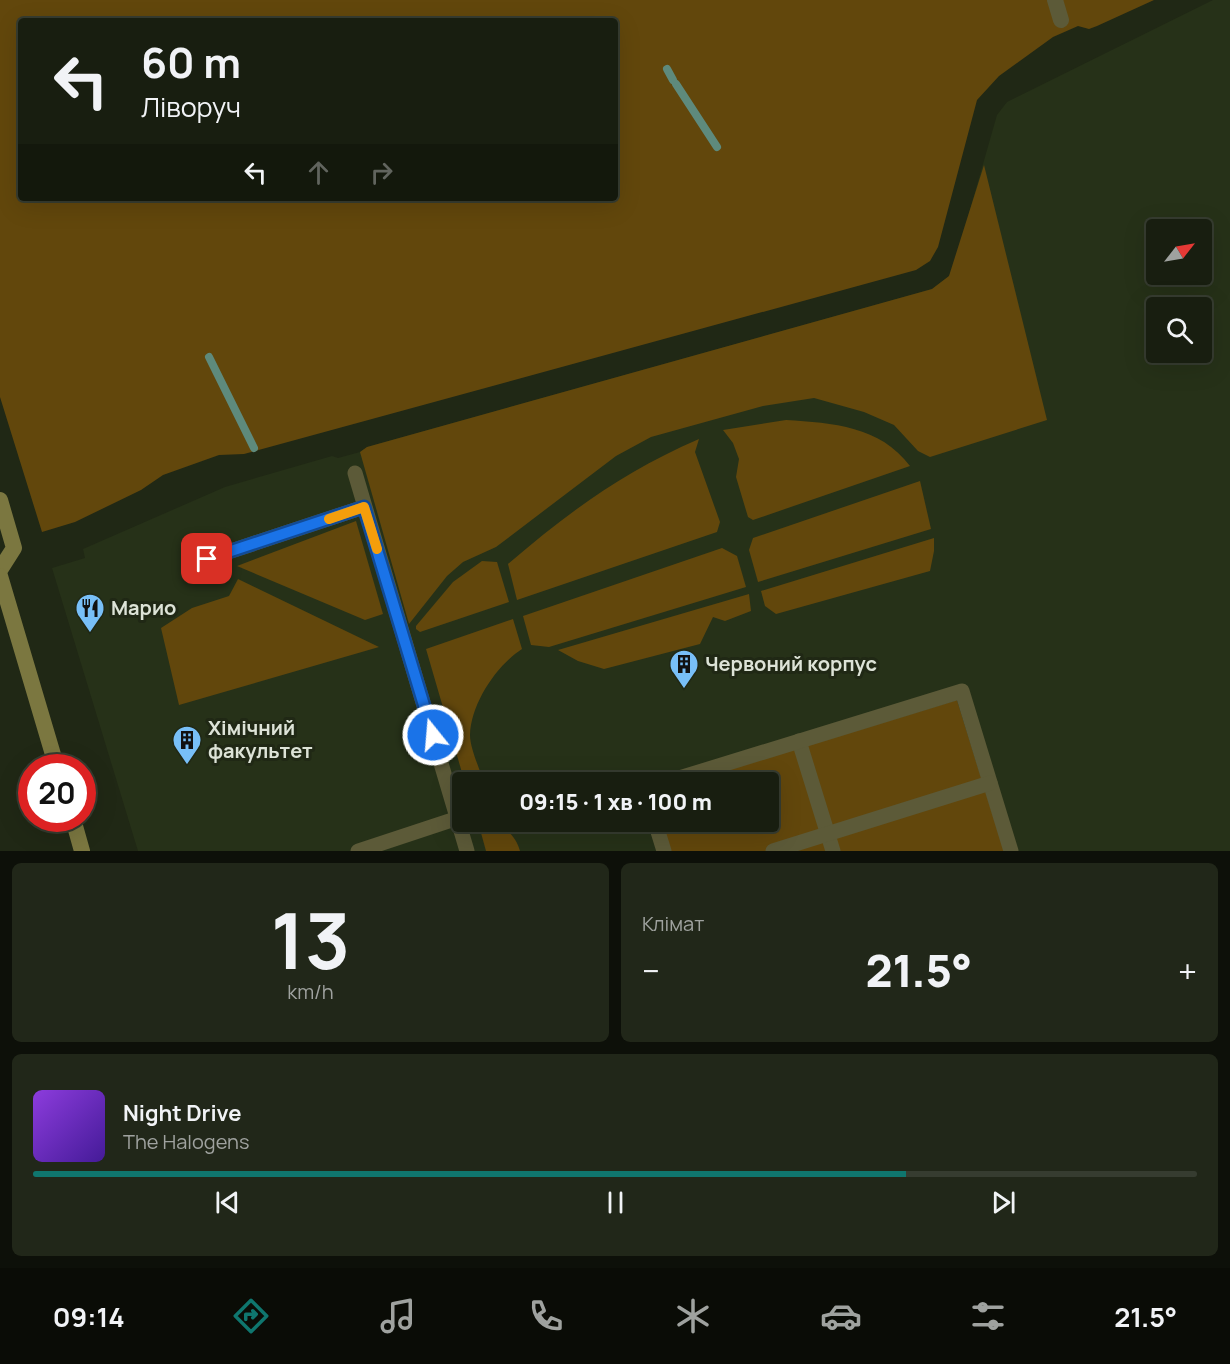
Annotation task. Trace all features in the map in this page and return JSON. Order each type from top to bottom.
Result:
[{"type":"main road","points":[[0,500],[14,548],[0,570]]},
{"type":"main road","points":[[0,576],[53,754]]},
{"type":"main road","points":[[77,832],[82,851]]},
{"type":"street","points":[[1055,0],[1061,20]]},
{"type":"lane","points":[[355,473],[452,798]]},
{"type":"lane","points":[[207,559],[364,507]]},
{"type":"lane","points":[[699,772],[962,691],[1011,851]]},
{"type":"lane","points":[[799,741],[833,851]]},
{"type":"lane","points":[[773,851],[990,783]]},
{"type":"lane","points":[[358,851],[452,820]]},
{"type":"lane","points":[[462,832],[467,851]]},
{"type":"lane","points":[[658,832],[664,851]]},
{"type":"shaded area","points":[[0,0],[1154,0],[1089,29],[1078,26],[1053,37],[999,76],[977,100],[938,247],[930,261],[916,270],[244,454],[219,455],[163,475],[141,490],[75,522],[42,532],[0,397]]},
{"type":"shaded area","points":[[1213,0],[1230,0],[1230,851],[138,851],[52,568],[85,558],[83,549],[225,487],[332,456],[338,458],[360,452],[367,447],[932,289],[949,276],[955,262],[997,115],[1007,102]]},
{"type":"shaded area","points":[[984,165],[1047,420],[930,457],[918,451],[894,425],[864,412],[814,398],[763,406],[651,437],[616,456],[496,547],[463,562],[447,576],[409,624],[360,452],[367,447],[932,289],[949,276]]},
{"type":"shaded area","points":[[786,420],[838,425],[854,429],[885,442],[910,466],[753,520],[748,517],[736,477],[739,459],[733,443],[723,430]]},
{"type":"shaded area","points":[[699,439],[695,452],[720,522],[717,532],[517,600],[508,564],[598,494],[646,465]]},
{"type":"shaded area","points":[[920,481],[931,529],[758,582],[749,550],[753,538]]},
{"type":"shaded area","points":[[356,521],[383,614],[365,620],[237,566]]},
{"type":"shaded area","points":[[934,538],[930,571],[776,614],[765,606],[761,591]]},
{"type":"shaded area","points":[[722,548],[737,556],[746,587],[549,647],[531,645],[523,616]]},
{"type":"shaded area","points":[[482,561],[497,562],[509,602],[420,632],[416,629],[416,626],[453,582]]},
{"type":"shaded area","points":[[238,579],[379,647],[179,705],[161,628],[192,608],[229,596]]},
{"type":"shaded area","points":[[749,594],[751,611],[725,621],[713,617],[700,644],[604,669],[578,661],[558,650]]},
{"type":"shaded area","points":[[513,619],[522,649],[503,665],[487,686],[471,723],[470,740],[480,772],[462,772],[426,649]]},
{"type":"shaded area","points":[[957,700],[1004,851],[671,851],[665,832],[779,832],[779,772],[721,772]]},
{"type":"shaded area","points":[[481,832],[508,832],[514,838],[520,851],[486,851]]},
{"type":"waterway","points":[[667,69],[673,80]]},
{"type":"waterway","points":[[676,84],[717,147]]},
{"type":"waterway","points":[[209,357],[254,448]]},
{"type":"slow traffic","points":[[329,519],[364,507],[377,549]]},
{"type":"place","name":"Марио","points":[[90,634]]},
{"type":"place","name":"Червоний корпус","points":[[684,690]]},
{"type":"place","name":"Хімічний факультет","points":[[187,766]]},
{"type":"route","points":[[207,559],[364,507],[433,735]]}]
